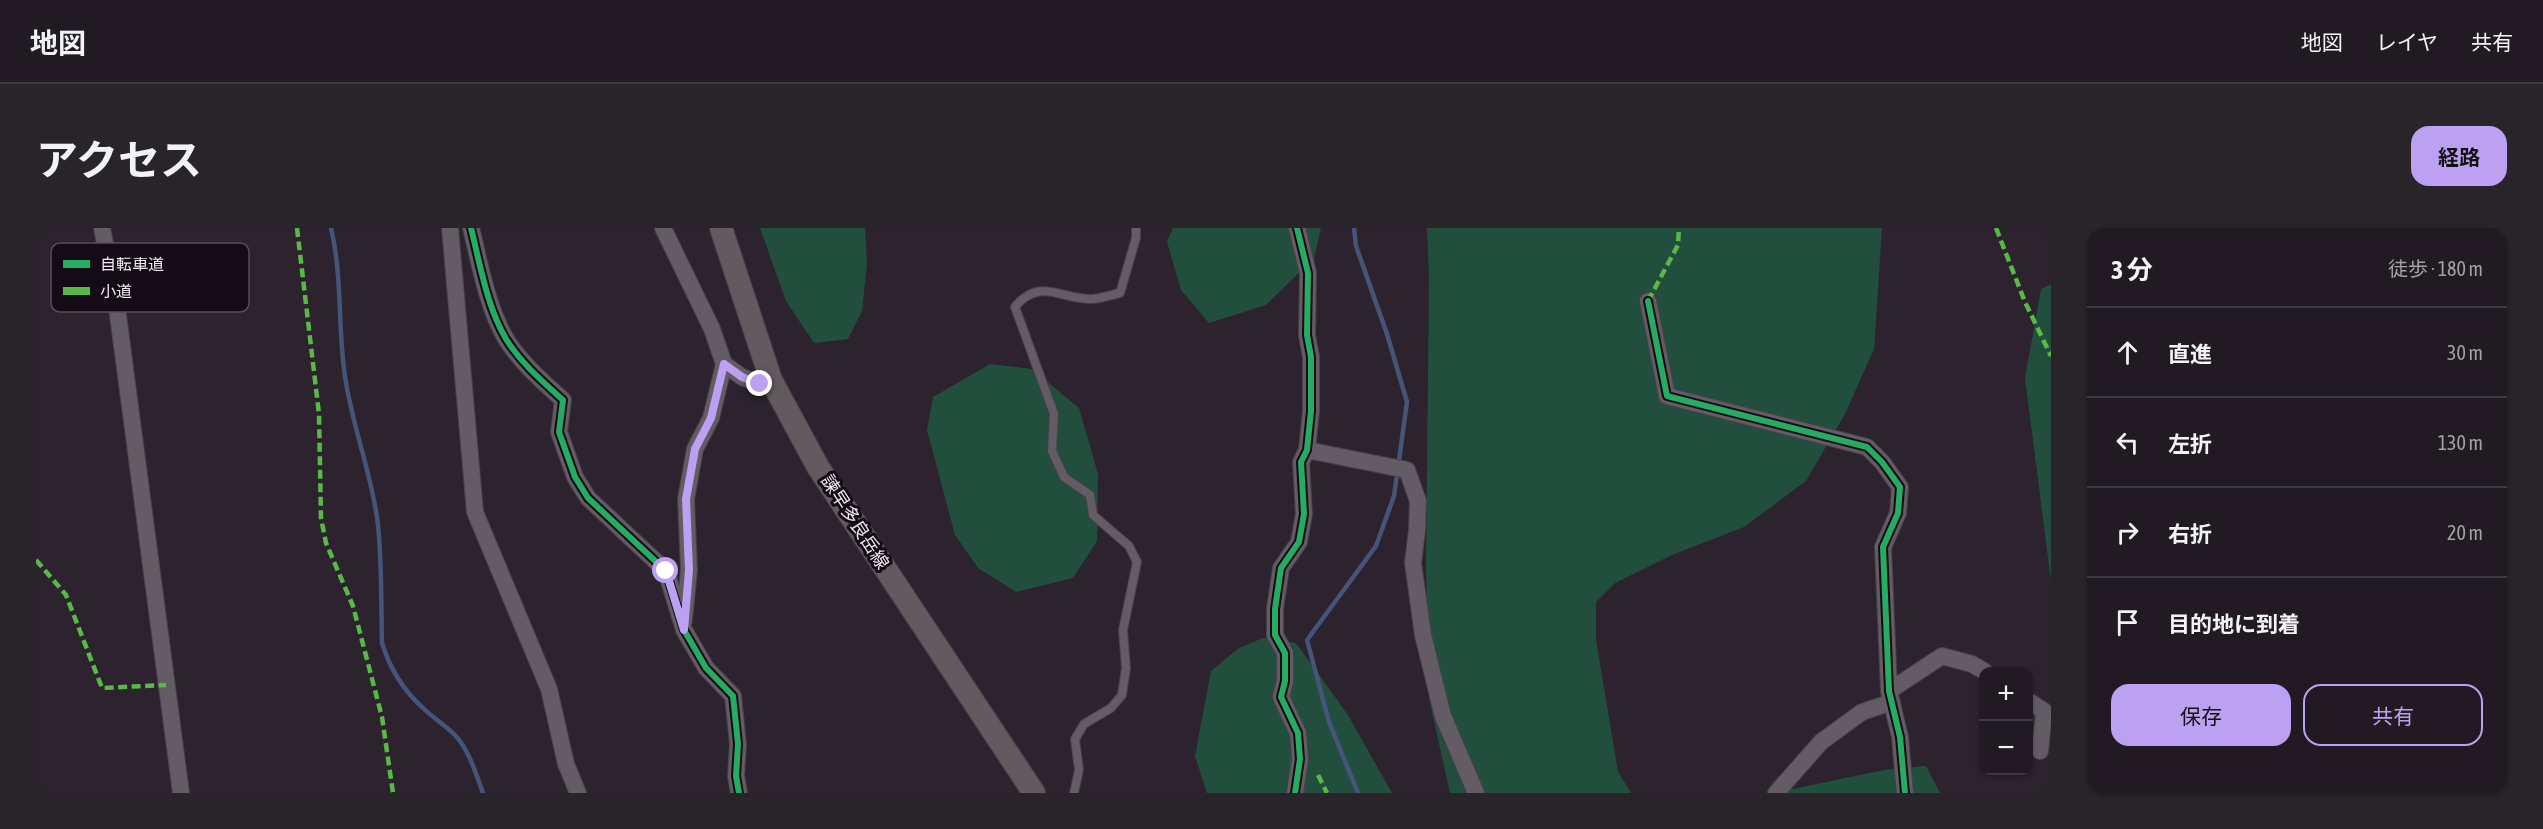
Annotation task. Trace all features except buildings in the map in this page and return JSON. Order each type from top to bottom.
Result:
[{"type":"main road","name":"諫早多良岳線","points":[[721,228],[771,380],[818,467],[1034,793]]},
{"type":"street","points":[[102,228],[105,243]]},
{"type":"street","points":[[450,228],[475,512],[549,689],[566,764],[578,793]]},
{"type":"street","points":[[471,228],[485,287],[505,338],[531,371],[563,400],[559,432],[575,477],[588,498],[666,571],[684,630],[706,668],[733,696],[738,744],[736,776],[739,793]]},
{"type":"street","points":[[663,228],[712,329],[724,364],[711,418],[695,449],[686,499],[689,570],[684,630]]},
{"type":"street","points":[[1295,793],[1300,759],[1298,733],[1281,697],[1285,681],[1285,653],[1275,635],[1275,609],[1281,568],[1299,542],[1304,514],[1301,462],[1307,450],[1311,411],[1311,357],[1307,335],[1308,273],[1297,228]]},
{"type":"street","points":[[1648,301],[1667,396],[1867,447],[1882,462],[1900,487],[1898,513],[1883,547],[1891,696],[1900,736],[1905,793]]},
{"type":"street","points":[[118,312],[181,793]]},
{"type":"street","points":[[724,364],[742,377],[760,384],[771,380]]},
{"type":"street","points":[[1307,450],[1407,470],[1418,501],[1418,530],[1413,563],[1423,635],[1443,716],[1476,793]]},
{"type":"street","points":[[1776,793],[1821,742],[1862,712],[1891,696],[1942,656],[1972,664],[1979,669]]},
{"type":"street","points":[[2033,704],[2044,711],[2040,751]]},
{"type":"lane","points":[[1074,793],[1079,770],[1075,739],[1084,724],[1111,708],[1122,695],[1126,668],[1123,630],[1137,562],[1129,546],[1093,515],[1090,495],[1064,477],[1052,451],[1054,414],[1015,307],[1023,297],[1047,290],[1092,299],[1120,292],[1136,238],[1136,228]]},
{"type":"green space","points":[[760,228],[865,228],[867,263],[862,311],[848,339],[814,343],[786,301]]},
{"type":"green space","points":[[1173,228],[1321,228],[1314,258],[1266,305],[1209,323],[1181,290],[1167,242]]},
{"type":"green space","points":[[1427,228],[1882,228],[1874,349],[1845,414],[1806,481],[1744,527],[1672,555],[1615,583],[1596,602],[1596,640],[1618,772],[1631,793],[1450,793],[1429,699],[1426,567],[1429,278]]},
{"type":"green space","points":[[2051,284],[2051,581],[2025,378],[2041,289]]},
{"type":"green space","points":[[990,364],[1032,369],[1079,408],[1098,474],[1097,541],[1073,578],[1016,592],[978,568],[955,535],[927,430],[933,397]]},
{"type":"green space","points":[[1263,638],[1296,643],[1348,715],[1392,793],[1207,793],[1195,756],[1211,671],[1239,648]]},
{"type":"green space","points":[[1926,766],[1940,793],[1773,793],[1884,770]]},
{"type":"waterway","points":[[331,228],[337,263],[342,351],[347,389],[371,486],[378,525],[382,643],[393,670],[409,694],[460,741],[472,762],[483,793]]},
{"type":"waterway","points":[[1354,228],[1356,246],[1387,334],[1407,402],[1394,496],[1376,546],[1307,640],[1329,722],[1358,793]]},
{"type":"marked path","points":[[297,228],[319,414],[321,518],[326,543],[353,606],[382,717],[393,793]]},
{"type":"marked path","points":[[1648,301],[1678,245],[1679,228]]},
{"type":"marked path","points":[[1996,228],[2025,302],[2051,356]]},
{"type":"marked path","points":[[36,560],[66,595],[102,688],[166,685]]},
{"type":"marked path","points":[[1318,775],[1327,793]]},
{"type":"cycle path","points":[[471,228],[481,271],[499,327],[525,364],[563,400],[559,432],[575,477],[588,498],[666,571],[684,630],[706,668],[733,696],[738,744],[736,776],[739,793]]},
{"type":"cycle path","points":[[1295,793],[1300,759],[1298,733],[1281,697],[1285,681],[1285,653],[1275,635],[1275,609],[1281,568],[1299,542],[1304,514],[1301,462],[1307,450],[1311,411],[1311,357],[1307,335],[1308,273],[1297,228]]},
{"type":"cycle path","points":[[1648,301],[1667,396],[1867,447],[1882,462],[1900,487],[1898,513],[1883,547],[1889,691],[1900,737],[1905,793]]},
{"type":"route","points":[[666,571],[684,630],[689,570],[686,499],[695,449],[711,418],[724,364],[742,377],[760,384]]}]
